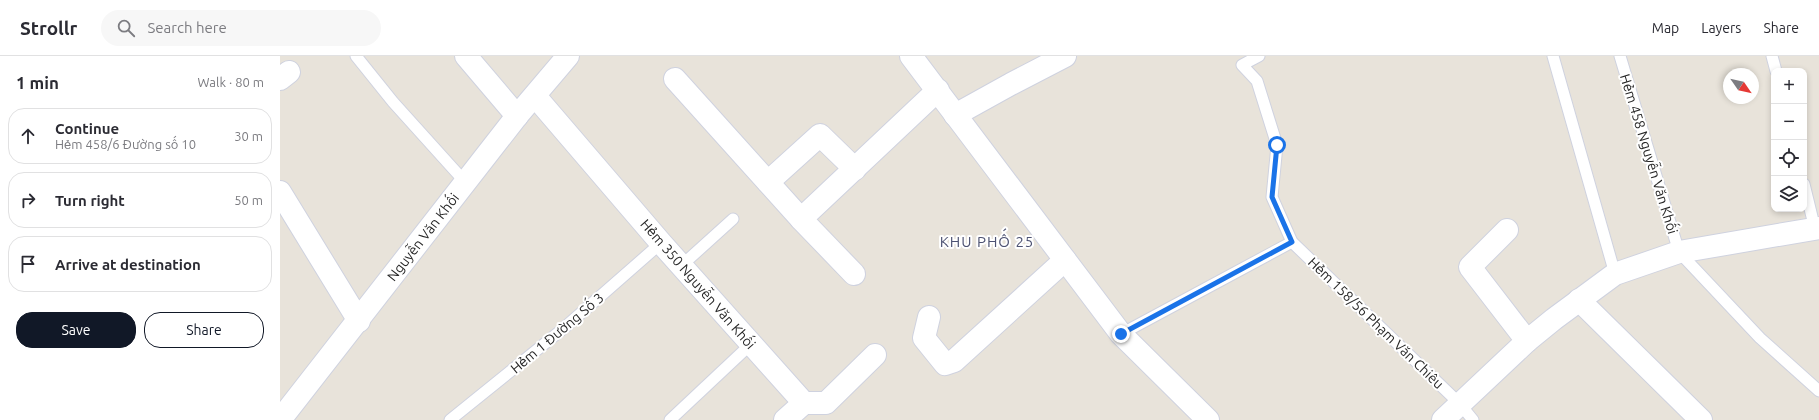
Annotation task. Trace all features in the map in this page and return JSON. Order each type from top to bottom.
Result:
[{"type":"street","points":[[466,56],[517,116]]},
{"type":"street","name":"Nguyễn Văn Khối","points":[[280,420],[332,352],[359,321],[517,116],[568,56]]},
{"type":"street","points":[[911,56],[1121,334],[1208,420]]},
{"type":"street","points":[[955,115],[1065,56]]},
{"type":"street","points":[[675,79],[801,219],[854,274]]},
{"type":"street","points":[[801,219],[938,90]]},
{"type":"street","name":"Hẻm 350 Nguyễn Văn Khối","points":[[535,96],[681,266],[804,403]]},
{"type":"street","points":[[768,182],[820,135],[855,169]]},
{"type":"street","points":[[280,192],[359,321]]},
{"type":"street","points":[[1443,420],[1467,412],[1527,341],[1615,274],[1679,252],[1817,228]]},
{"type":"street","points":[[1507,230],[1470,267],[1527,341]]},
{"type":"street","points":[[929,317],[924,338],[945,364],[954,361],[1065,260]]},
{"type":"street","points":[[1579,300],[1701,420]]},
{"type":"street","points":[[785,420],[804,403],[826,403],[875,355]]},
{"type":"lane","points":[[356,56],[393,102],[466,182]]},
{"type":"lane","points":[[1121,334],[1292,242],[1272,197],[1277,145],[1257,81],[1242,65],[1259,56]]},
{"type":"lane","points":[[1553,56],[1615,274]]},
{"type":"lane","name":"Hẻm 458 Nguyễn Văn Khối","points":[[1620,56],[1679,252]]},
{"type":"lane","points":[[1772,56],[1775,68]]},
{"type":"lane","points":[[1807,194],[1817,228]]},
{"type":"lane","points":[[681,266],[733,219]]},
{"type":"lane","name":"Hẻm 158/56 Phạm Văn Chiêu","points":[[1292,242],[1467,412]]},
{"type":"lane","name":"Hẻm 1 Đường Số 3","points":[[450,420],[564,328],[661,243]]},
{"type":"lane","points":[[1679,252],[1760,338],[1819,392]]},
{"type":"lane","points":[[670,420],[751,344]]},
{"type":"district","name":"KHU PHỐ 25","points":[[987,241]]},
{"type":"route","points":[[1121,334],[1292,242],[1272,197],[1277,145]]}]
